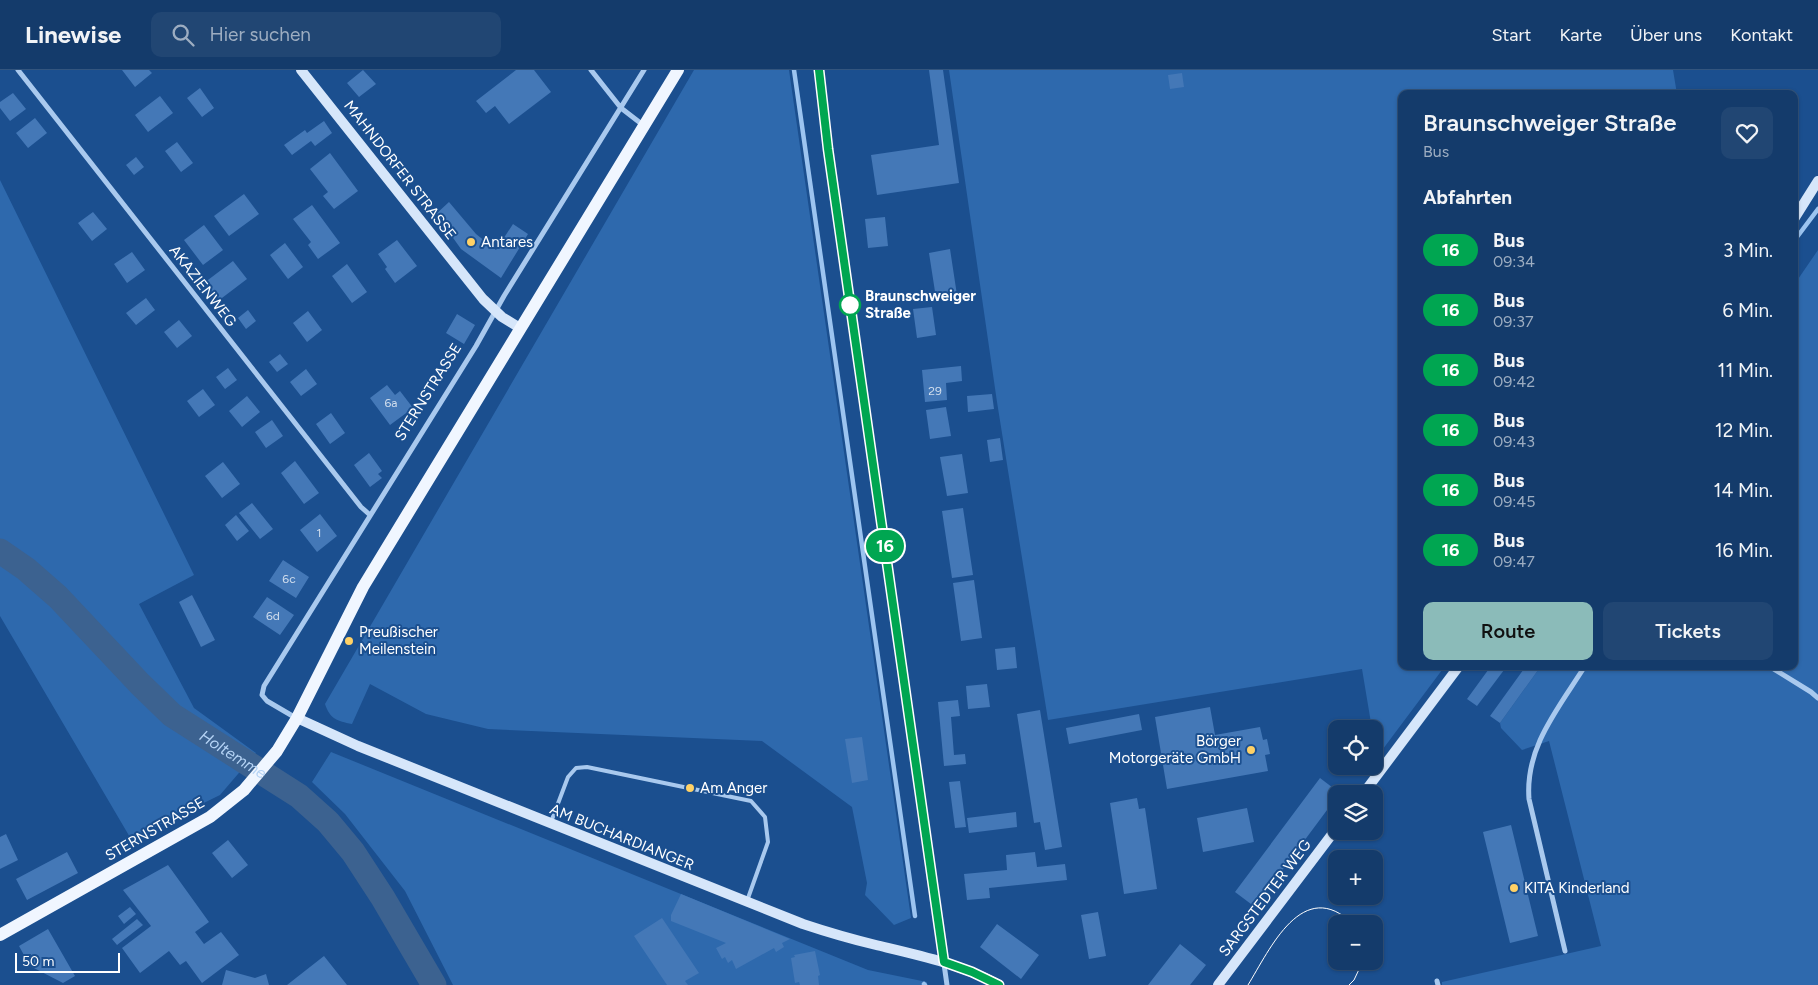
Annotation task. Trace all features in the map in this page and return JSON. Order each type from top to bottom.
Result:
[{"type":"main road","name":"MAHNDORFER STRASSE","points":[[302,70],[495,312],[520,328]]},
{"type":"main road","name":"STERNSTRASSE","points":[[0,935],[197,825],[244,790],[277,751],[297,718],[363,587],[678,70]]},
{"type":"main road","points":[[1798,212],[1818,181]]},
{"type":"main road","points":[[1369,785],[1456,670]]},
{"type":"main road","name":"AM BUCHARDIANGER","points":[[297,718],[325,732],[747,902],[840,936],[944,962],[972,972],[999,985]]},
{"type":"main road","name":"SARGSTEDTER WEG","points":[[1218,985],[1328,840]]},
{"type":"street","name":"AKAZIENWEG","points":[[18,70],[349,492],[370,515]]},
{"type":"street","points":[[590,70],[621,108],[643,126]]},
{"type":"street","name":"STERNSTRASSE","points":[[297,718],[267,701],[262,695],[264,686],[476,346],[644,70]]},
{"type":"street","points":[[818,70],[947,985]]},
{"type":"street","points":[[1565,951],[1528,800],[1527,784],[1529,770],[1538,743],[1583,670]]},
{"type":"street","points":[[1775,670],[1818,698]]},
{"type":"lane","points":[[551,824],[568,777],[576,768],[587,766],[751,801],[765,817],[768,842],[747,902]]},
{"type":"shaded area","points":[[694,70],[789,70],[911,918],[894,925],[865,895],[867,883],[852,807],[762,741],[488,729],[426,714],[370,684],[352,724],[342,722],[332,716],[325,704]]},
{"type":"shaded area","points":[[949,70],[1673,70],[1676,90],[1398,90],[1398,670],[1442,670],[1383,749],[1383,720],[1370,720],[1362,669],[1048,720],[997,402]]},
{"type":"shaded area","points":[[0,180],[194,575],[139,604],[194,708],[256,753],[220,795],[131,839],[0,616]]},
{"type":"shaded area","points":[[1818,250],[1818,985],[1442,985],[1442,982],[1601,946],[1549,741],[1522,750],[1501,728],[1500,723],[1538,670],[1798,670],[1798,279]]},
{"type":"shaded area","points":[[331,752],[868,970],[927,982],[927,985],[453,985],[405,891],[345,814],[312,782]]},
{"type":"building","points":[[122,70],[149,70],[152,73],[135,87]]},
{"type":"building","points":[[363,70],[376,84],[359,97],[347,83]]},
{"type":"building","points":[[516,70],[534,70],[551,92],[509,124],[495,106],[486,113],[476,101]]},
{"type":"building","points":[[929,70],[943,70],[959,183],[877,195],[871,155],[939,145]]},
{"type":"building","points":[[1182,73],[1184,87],[1170,89],[1168,75]]},
{"type":"building","points":[[200,88],[214,108],[202,117],[187,98]]},
{"type":"building","points":[[13,93],[26,109],[10,121],[0,108],[0,102]]},
{"type":"building","points":[[160,96],[173,113],[148,132],[135,115]]},
{"type":"building","points":[[35,118],[47,133],[28,148],[16,133]]},
{"type":"building","points":[[324,121],[332,133],[315,146],[311,141],[292,155],[284,145],[305,130],[307,133]]},
{"type":"building","points":[[177,142],[193,163],[181,172],[165,151]]},
{"type":"building","points":[[330,153],[358,191],[334,209],[323,196],[328,192],[310,169]]},
{"type":"building","points":[[136,157],[144,167],[134,175],[126,165]]},
{"type":"building","points":[[244,194],[259,214],[229,236],[214,216]]},
{"type":"building","name":"Antares","points":[[449,202],[476,234],[496,250],[513,224],[528,234],[501,278],[461,249],[436,214]]},
{"type":"building","points":[[312,205],[340,243],[318,259],[308,245],[311,242],[293,219]]},
{"type":"building","points":[[93,212],[107,229],[92,241],[78,223]]},
{"type":"building","points":[[885,217],[888,246],[868,248],[865,219]]},
{"type":"building","points":[[204,225],[223,250],[203,265],[184,240]]},
{"type":"building","points":[[397,240],[417,266],[395,283],[385,269],[387,267],[378,254]]},
{"type":"building","points":[[285,243],[303,267],[288,279],[270,255]]},
{"type":"building","points":[[950,249],[957,295],[936,298],[929,253]]},
{"type":"building","points":[[132,252],[145,270],[127,283],[114,264]]},
{"type":"building","points":[[233,261],[247,279],[218,301],[204,283]]},
{"type":"building","points":[[347,264],[367,292],[352,303],[332,276]]},
{"type":"building","points":[[146,298],[155,310],[136,325],[126,313]]},
{"type":"building","points":[[932,307],[936,335],[917,338],[913,309]]},
{"type":"building","points":[[248,310],[256,321],[246,329],[238,318]]},
{"type":"building","points":[[308,311],[322,330],[307,342],[293,323]]},
{"type":"building","points":[[457,314],[475,325],[464,344],[446,333]]},
{"type":"building","points":[[179,320],[192,336],[177,348],[164,332]]},
{"type":"building","points":[[280,354],[288,364],[277,372],[269,362]]},
{"type":"building","points":[[961,366],[962,381],[946,383],[947,400],[925,402],[922,370]]},
{"type":"building","points":[[228,368],[237,380],[225,389],[216,377]]},
{"type":"building","points":[[306,369],[317,384],[301,396],[290,382]]},
{"type":"building","points":[[387,385],[395,395],[400,391],[413,408],[390,425],[370,398]]},
{"type":"building","points":[[203,389],[215,405],[199,417],[187,401]]},
{"type":"building","points":[[992,394],[994,409],[968,412],[967,396]]},
{"type":"building","points":[[247,396],[260,412],[242,427],[229,411]]},
{"type":"building","points":[[946,407],[951,436],[930,439],[926,410]]},
{"type":"building","points":[[331,413],[345,433],[330,444],[316,424]]},
{"type":"building","points":[[272,420],[283,436],[266,448],[255,432]]},
{"type":"building","points":[[1000,438],[1003,460],[990,462],[987,440]]},
{"type":"building","points":[[369,453],[382,471],[378,474],[382,478],[370,487],[354,465]]},
{"type":"building","points":[[962,454],[968,493],[947,496],[940,457]]},
{"type":"building","points":[[295,461],[319,493],[304,504],[281,473]]},
{"type":"building","points":[[223,462],[240,484],[222,498],[205,476]]},
{"type":"building","points":[[252,503],[273,529],[260,539],[239,513]]},
{"type":"building","points":[[963,508],[973,575],[952,578],[942,511]]},
{"type":"building","points":[[320,514],[337,536],[317,552],[300,530]]},
{"type":"building","points":[[236,515],[249,531],[237,541],[225,525]]},
{"type":"building","points":[[283,560],[309,577],[296,598],[269,581]]},
{"type":"building","points":[[974,580],[982,638],[961,641],[953,583]]},
{"type":"building","points":[[192,595],[215,640],[201,647],[179,602]]},
{"type":"building","points":[[267,597],[294,615],[280,635],[253,617]]},
{"type":"building","points":[[1015,647],[1017,668],[997,670],[995,649]]},
{"type":"building","points":[[1488,670],[1504,670],[1477,706],[1467,699]]},
{"type":"building","points":[[1523,670],[1538,670],[1500,723],[1490,716]]},
{"type":"building","points":[[987,684],[990,707],[968,709],[966,686]]},
{"type":"building","points":[[958,700],[960,716],[951,717],[954,755],[965,754],[966,764],[944,766],[938,702]]},
{"type":"building","points":[[1210,707],[1215,735],[1260,727],[1263,740],[1267,739],[1270,754],[1265,755],[1268,771],[1167,789],[1155,717]]},
{"type":"building","points":[[1040,710],[1062,847],[1045,850],[1040,822],[1034,823],[1017,714]]},
{"type":"building","points":[[1139,714],[1142,730],[1069,744],[1066,728]]},
{"type":"building","points":[[862,737],[868,780],[852,783],[845,739]]},
{"type":"building","points":[[1320,778],[1329,785],[1328,809],[1255,907],[1235,892]]},
{"type":"building","points":[[960,781],[966,827],[955,828],[949,782]]},
{"type":"building","points":[[1137,798],[1139,809],[1145,808],[1157,889],[1124,894],[1110,803]]},
{"type":"building","points":[[1247,808],[1254,842],[1203,852],[1197,818]]},
{"type":"building","points":[[1016,812],[1017,827],[969,833],[967,818]]},
{"type":"building","points":[[1511,825],[1538,936],[1510,943],[1483,832]]},
{"type":"building","points":[[6,834],[18,860],[0,869],[0,837]]},
{"type":"building","points":[[228,840],[248,865],[232,878],[212,853]]},
{"type":"building","points":[[67,852],[78,873],[27,900],[16,879]]},
{"type":"building","points":[[1035,852],[1037,867],[1065,864],[1067,880],[989,888],[990,898],[967,900],[964,874],[1007,870],[1006,855]]},
{"type":"building","points":[[168,865],[209,922],[195,932],[204,944],[221,932],[239,955],[202,983],[186,961],[180,965],[169,951],[140,973],[122,948],[151,926],[123,890]]},
{"type":"building","points":[[681,894],[790,939],[782,943],[784,947],[776,952],[774,948],[736,969],[732,960],[728,963],[725,957],[722,959],[716,948],[726,943],[671,921],[671,915]]},
{"type":"building","points":[[130,907],[136,914],[124,924],[118,916]]},
{"type":"building","points":[[1098,912],[1106,956],[1089,959],[1081,915]]},
{"type":"building","points":[[662,918],[699,973],[685,981],[688,985],[667,985],[634,936]]},
{"type":"building","points":[[137,919],[143,925],[117,945],[112,939]]},
{"type":"building","points":[[997,924],[1039,955],[1021,979],[980,947]]},
{"type":"building","points":[[48,929],[75,976],[63,983],[30,966],[19,946]]},
{"type":"building","points":[[1180,944],[1206,965],[1190,985],[1148,985]]},
{"type":"building","points":[[815,951],[820,975],[818,976],[819,985],[800,985],[799,982],[795,983],[791,958],[795,957],[794,955]]},
{"type":"building","points":[[324,956],[347,985],[287,985]]},
{"type":"building","points":[[226,970],[255,978],[266,974],[269,985],[222,985]]},
{"type":"waterway","points":[[794,70],[915,916]]},
{"type":"waterway","points":[[1798,236],[1818,209]]},
{"type":"waterway","name":"Holtemme","points":[[0,551],[26,569],[58,597],[172,715],[299,796],[328,822],[353,852],[383,898],[434,985]]},
{"type":"tram line","points":[[1248,985],[1278,937],[1290,923],[1304,912],[1319,908],[1335,911],[1341,915]]},
{"type":"tram line","points":[[1349,985],[1359,970]]},
{"type":"bus line","name":"16","points":[[819,70],[828,149],[944,962],[972,972],[999,985]]},
{"type":"place","name":"Antares","points":[[471,242]]},
{"type":"place","name":"Braunschweiger Straße","points":[[850,305]]},
{"type":"place","name":"Preußischer Meilenstein","points":[[349,641]]},
{"type":"place","name":"Börger Motorgeräte GmbH","points":[[1251,750]]},
{"type":"place","name":"Am Anger","points":[[690,788]]},
{"type":"place","name":"KITA Kinderland","points":[[1514,888]]}]
